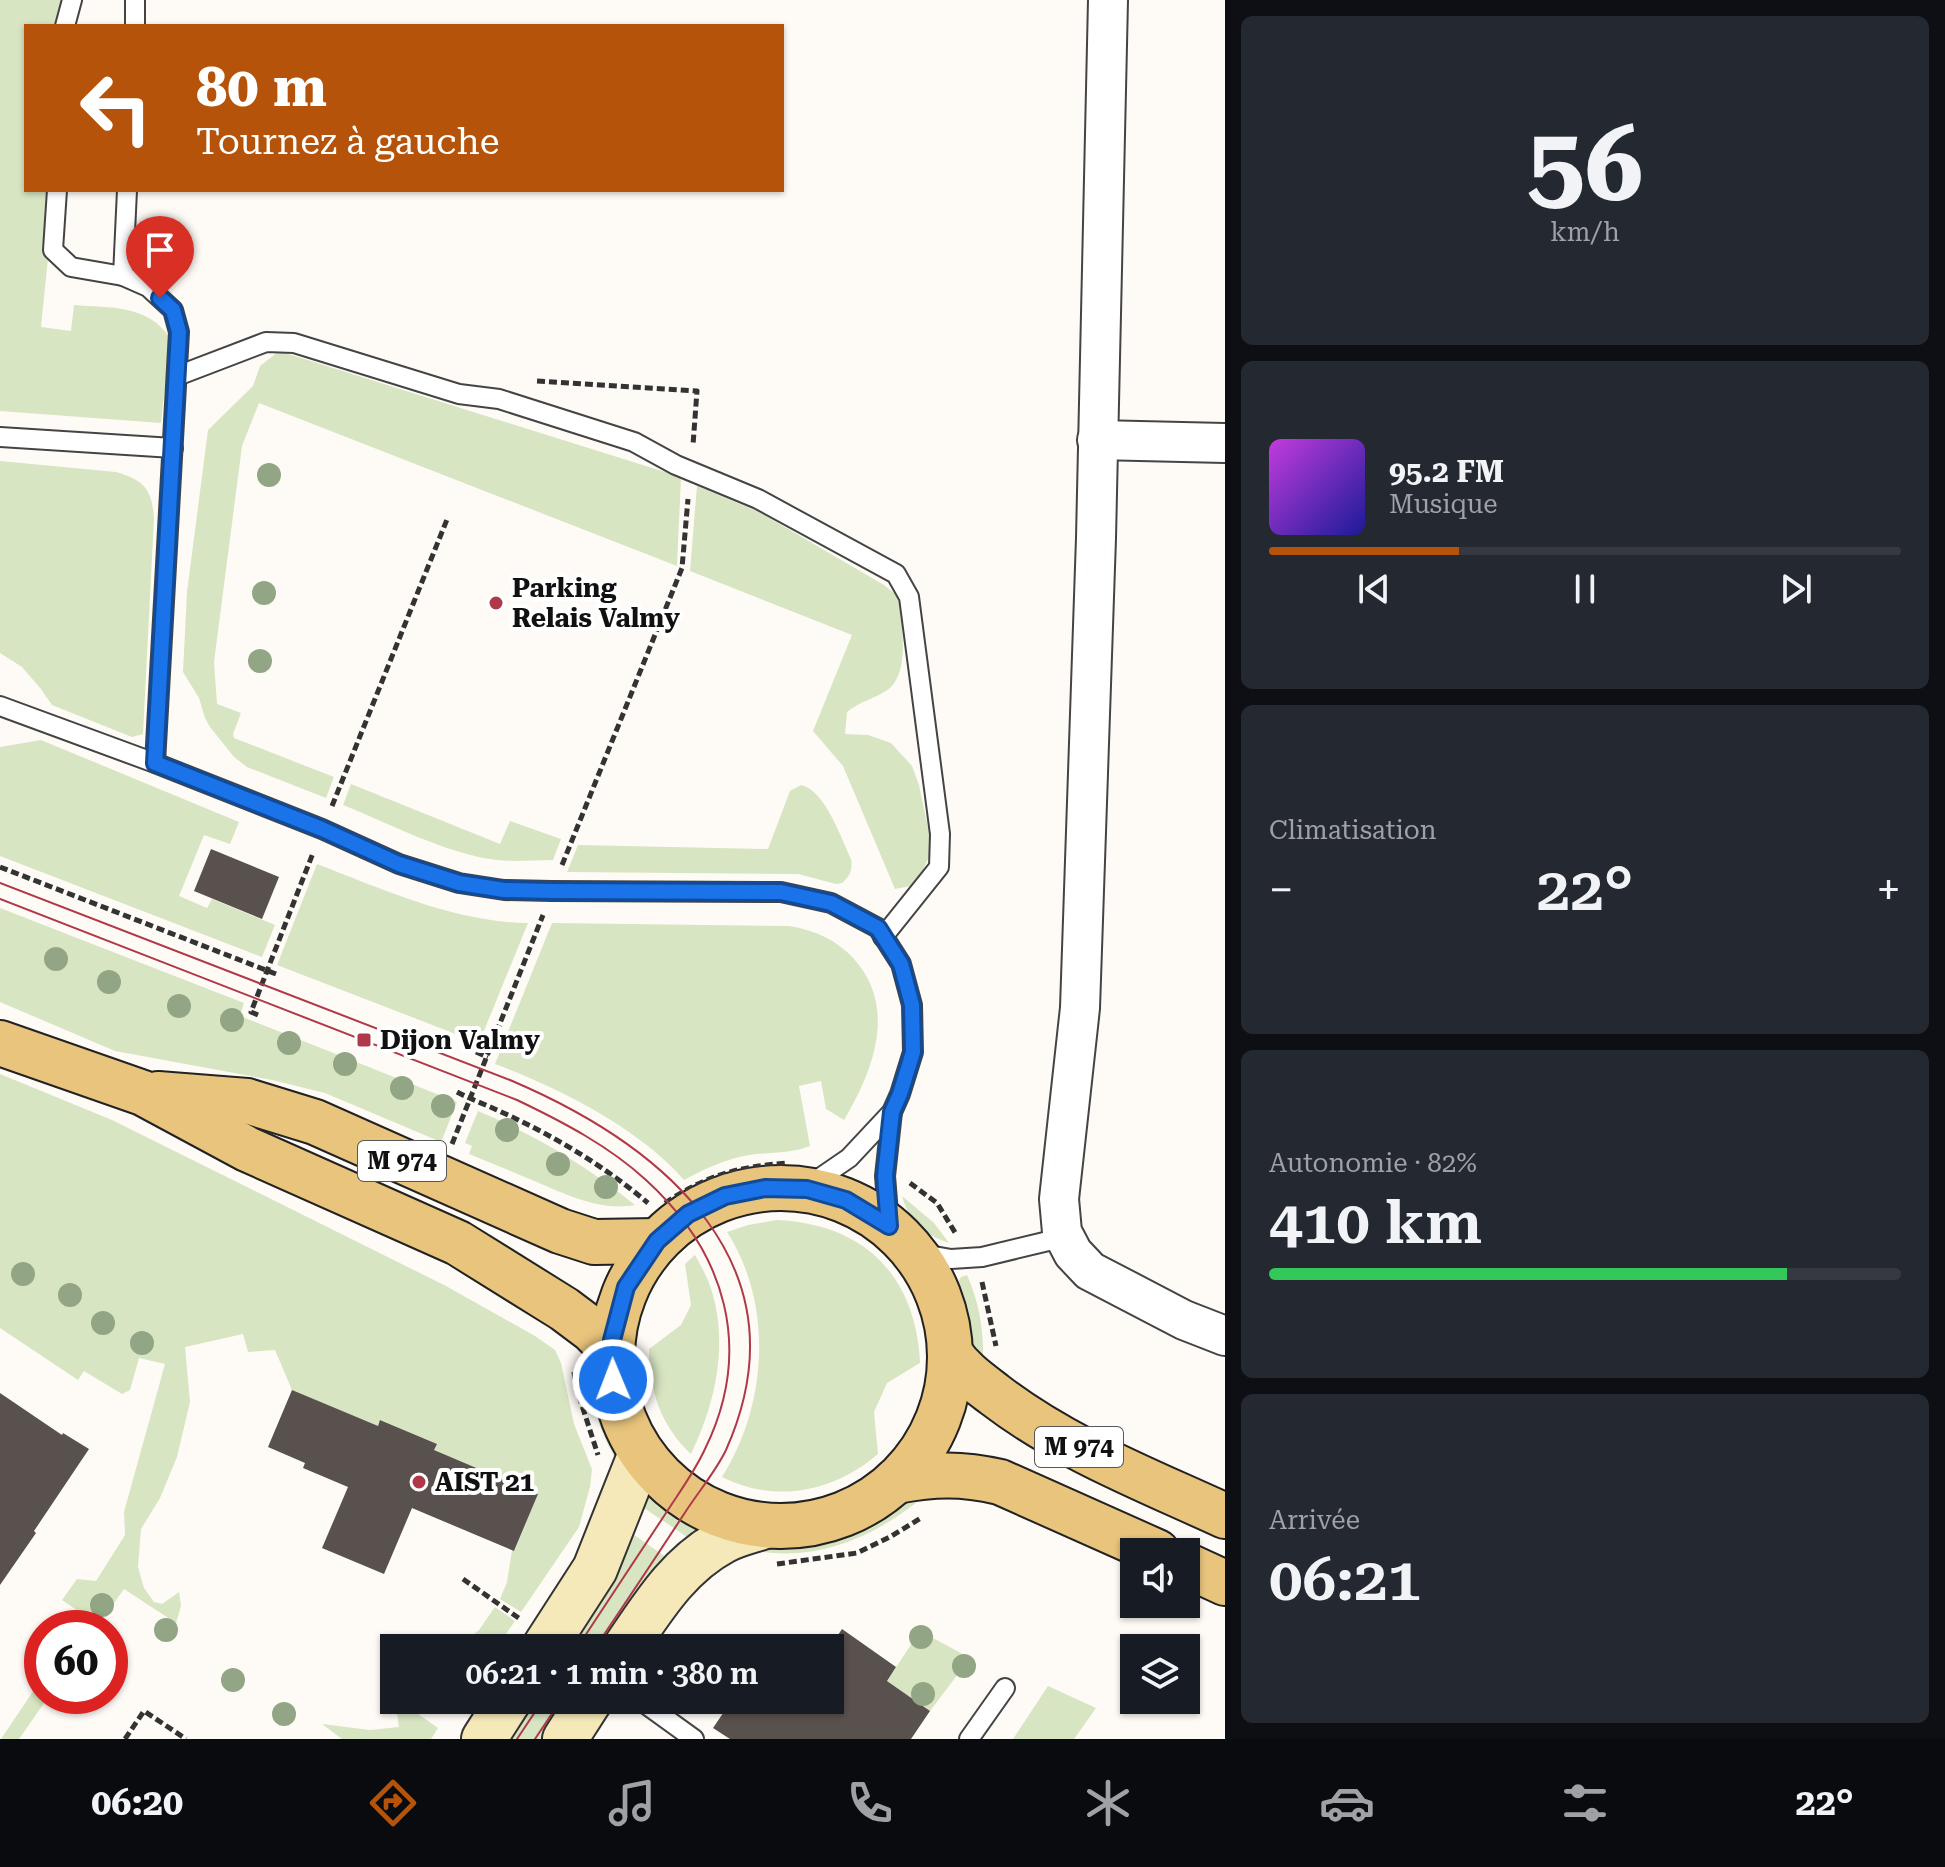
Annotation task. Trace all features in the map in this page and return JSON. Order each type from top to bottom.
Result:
[{"type":"main road","name":"M 974","points":[[0,1043],[143,1093],[247,1149],[458,1243],[592,1330],[602,1340],[593,1363]]},
{"type":"main road","name":"M 974","points":[[143,1093],[247,1101],[315,1122],[560,1231],[594,1242],[656,1225]]},
{"type":"main road","points":[[797,1174],[807,1189],[846,1200],[901,1239],[924,1264],[944,1311],[951,1361],[941,1412],[921,1452],[896,1481],[853,1511],[810,1524],[767,1545],[727,1518],[679,1493],[641,1453],[622,1418],[613,1380],[593,1363],[612,1340],[626,1287],[656,1225],[725,1196],[765,1188],[797,1174]]},
{"type":"main road","name":"M 974","points":[[950,1353],[960,1368],[1008,1405],[1050,1431],[1105,1461],[1225,1516]]},
{"type":"main road","name":"M 974","points":[[896,1481],[950,1474],[1000,1482],[1126,1538]]},
{"type":"main road","points":[[1200,1571],[1225,1583]]},
{"type":"street","points":[[1108,0],[1080,1008],[1059,1199],[1062,1232],[1073,1253],[1090,1271],[1184,1320],[1225,1336]]},
{"type":"street","points":[[1097,440],[1225,443]]},
{"type":"street","points":[[535,1634],[595,1569],[641,1453]]},
{"type":"street","points":[[634,1634],[667,1586],[691,1562],[726,1539],[767,1545]]},
{"type":"street","points":[[484,1739],[500,1714]]},
{"type":"street","points":[[565,1739],[581,1714]]},
{"type":"lane","points":[[66,24],[72,0]]},
{"type":"lane","points":[[135,0],[135,24]]},
{"type":"lane","points":[[57,192],[53,250],[71,267],[123,276],[148,287],[173,310],[179,332],[155,763]]},
{"type":"lane","points":[[123,276],[127,192]]},
{"type":"lane","points":[[177,376],[266,342],[294,343],[459,394],[499,399],[634,442],[691,472],[758,499],[896,574],[909,597],[940,834],[939,867],[883,937]]},
{"type":"lane","points":[[0,437],[173,448]]},
{"type":"lane","points":[[0,706],[322,829],[399,864],[459,883],[504,890],[781,892],[831,903],[878,928],[901,964],[912,1005],[913,1052],[892,1112],[885,1176],[901,1239],[951,1259],[982,1257],[1065,1237]]},
{"type":"lane","points":[[797,1174],[814,1182],[849,1158],[892,1112]]},
{"type":"lane","points":[[969,1739],[1005,1688]]},
{"type":"lane","points":[[659,1714],[694,1739]]},
{"type":"path","points":[[448,1155],[682,568],[697,391],[531,381]]},
{"type":"path","points":[[258,1015],[251,1012],[448,517]]},
{"type":"path","points":[[0,867],[276,974]]},
{"type":"path","points":[[476,1052],[488,1057]]},
{"type":"path","points":[[457,1092],[510,1116],[614,1176],[656,1225],[688,1187],[733,1170],[797,1174]]},
{"type":"path","points":[[885,1176],[903,1178],[937,1203],[979,1272],[994,1341],[1000,1354]]},
{"type":"path","points":[[593,1363],[576,1387],[602,1467],[600,1500],[618,1513]]},
{"type":"path","points":[[767,1545],[779,1565],[857,1553],[931,1511]]},
{"type":"path","points":[[463,1579],[533,1634]]},
{"type":"path","points":[[125,1739],[144,1711],[186,1739]]},
{"type":"green space","points":[[0,0],[74,0],[71,24],[24,24],[24,192],[55,192],[41,327],[71,331],[74,305],[139,313],[161,327],[170,338],[161,423],[0,411]]},
{"type":"green space","points":[[279,351],[681,477],[677,566],[259,403],[242,446],[214,662],[217,704],[241,713],[234,738],[334,777],[326,798],[247,767],[234,757],[210,727],[199,698],[183,672],[187,592],[208,430],[253,386],[260,366]]},
{"type":"green space","points":[[0,461],[116,472],[133,478],[145,487],[154,518],[143,734],[132,737],[52,705],[22,667],[0,653]]},
{"type":"green space","points":[[697,486],[759,512],[898,596],[903,647],[899,673],[886,691],[847,712],[845,734],[868,735],[891,743],[912,766],[931,842],[928,859],[911,886],[895,889],[843,766],[813,731],[852,635],[690,571]]},
{"type":"green space","points":[[41,740],[239,822],[230,844],[204,835],[179,896],[207,908],[212,899],[275,925],[262,957],[0,856],[0,747]]},
{"type":"green space","points":[[351,784],[500,844],[510,821],[561,839],[553,860],[504,861],[478,857],[439,845],[343,805]]},
{"type":"green space","points":[[801,785],[810,789],[825,805],[851,859],[850,872],[842,883],[798,874],[567,872],[578,845],[768,849],[790,791]]},
{"type":"green space","points":[[317,864],[447,911],[528,923],[479,1043],[277,965]]},
{"type":"green space","points":[[0,908],[244,1003],[240,1016],[457,1102],[441,1142],[325,1093],[115,1051],[0,1002]]},
{"type":"green space","points":[[552,923],[789,926],[817,933],[833,941],[854,959],[867,978],[875,998],[878,1019],[872,1060],[844,1120],[826,1109],[821,1081],[799,1086],[810,1146],[732,1159],[684,1180],[644,1143],[597,1112],[495,1064]]},
{"type":"green space","points":[[0,1074],[112,1120],[446,1286],[555,1350],[561,1363],[574,1424],[592,1469],[579,1527],[521,1612],[500,1599],[507,1582],[512,1550],[515,1550],[538,1494],[434,1450],[437,1444],[381,1420],[377,1427],[292,1390],[275,1350],[248,1352],[243,1334],[185,1347],[190,1402],[177,1457],[160,1498],[141,1529],[138,1567],[144,1588],[154,1602],[162,1604],[179,1592],[181,1606],[176,1623],[124,1589],[109,1610],[77,1610],[62,1600],[77,1579],[96,1581],[125,1535],[124,1512],[165,1364],[139,1358],[130,1390],[122,1394],[84,1371],[78,1380],[0,1328]]},
{"type":"green space","points":[[478,1111],[560,1152],[635,1205],[593,1203],[469,1154],[472,1146],[465,1143]]},
{"type":"green space","points":[[902,1196],[934,1223],[949,1243],[919,1226]]},
{"type":"green space","points":[[777,1220],[835,1231],[859,1243],[879,1259],[908,1303],[920,1361],[887,1383],[874,1412],[878,1454],[861,1467],[823,1485],[783,1492],[742,1485],[722,1477],[748,1419],[756,1388],[759,1355],[758,1323],[752,1291],[742,1261],[727,1232]]},
{"type":"green space","points":[[695,1255],[709,1283],[715,1305],[719,1348],[713,1392],[691,1454],[672,1432],[659,1406],[651,1379],[649,1349],[681,1325],[691,1305],[685,1264]]},
{"type":"green space","points":[[967,1275],[980,1317],[983,1360],[970,1348],[957,1293],[958,1282]]},
{"type":"green space","points":[[587,1346],[598,1365],[615,1434],[616,1459],[602,1432],[593,1404]]},
{"type":"green space","points":[[930,1491],[891,1520],[848,1542],[801,1553],[752,1550],[764,1541],[810,1539],[849,1530],[909,1497]]},
{"type":"green space","points":[[649,1494],[683,1519],[706,1529],[693,1541],[641,1506]]},
{"type":"green space","points":[[630,1532],[673,1562],[623,1634],[570,1634]]},
{"type":"green space","points":[[495,1607],[515,1621],[506,1634],[474,1634]]},
{"type":"green space","points":[[920,1631],[970,1658],[930,1711],[887,1681]]},
{"type":"green space","points":[[1048,1686],[1096,1708],[1074,1739],[1013,1739]]},
{"type":"green space","points":[[24,1705],[24,1714],[36,1714],[19,1739],[1,1739]]},
{"type":"green space","points":[[397,1714],[418,1714],[438,1728],[431,1739],[342,1739],[322,1724],[370,1730],[399,1727]]},
{"type":"green space","points":[[517,1714],[567,1714],[550,1739],[500,1739]]},
{"type":"building","points":[[211,849],[279,877],[262,919],[194,891]]},
{"type":"building","name":"AIST 21","points":[[292,1390],[378,1426],[380,1420],[437,1444],[434,1450],[538,1494],[514,1551],[412,1508],[384,1574],[322,1548],[348,1487],[303,1468],[305,1463],[268,1447]]},
{"type":"building","points":[[0,1393],[62,1435],[89,1449],[0,1585]]},
{"type":"building","points":[[842,1629],[896,1667],[887,1681],[930,1711],[911,1739],[730,1739],[713,1728],[722,1714],[844,1714],[844,1634],[839,1634]]},
{"type":"tram line","points":[[0,883],[510,1080],[567,1107],[621,1140],[668,1178],[707,1221],[735,1269],[749,1324],[747,1384],[722,1458],[604,1634]]},
{"type":"tram line","points":[[0,899],[517,1100],[617,1156],[674,1208],[713,1271],[724,1304],[729,1339],[728,1375],[720,1412],[691,1475],[586,1634]]},
{"type":"tram line","points":[[517,1739],[534,1714]]},
{"type":"tram line","points":[[535,1739],[552,1714]]},
{"type":"place","name":"Parking Relais Valmy","points":[[496,603]]},
{"type":"place","name":"Dijon Valmy","points":[[364,1040]]},
{"type":"place","name":"AIST 21","points":[[419,1482]]},
{"type":"route","points":[[160,298],[173,310],[179,332],[155,763],[322,829],[399,864],[459,883],[504,890],[781,892],[831,903],[878,928],[901,964],[912,1005],[913,1052],[892,1112],[885,1176],[889,1226],[846,1200],[807,1189],[765,1188],[725,1196],[688,1214],[657,1241],[626,1287],[612,1340],[613,1380]]}]
